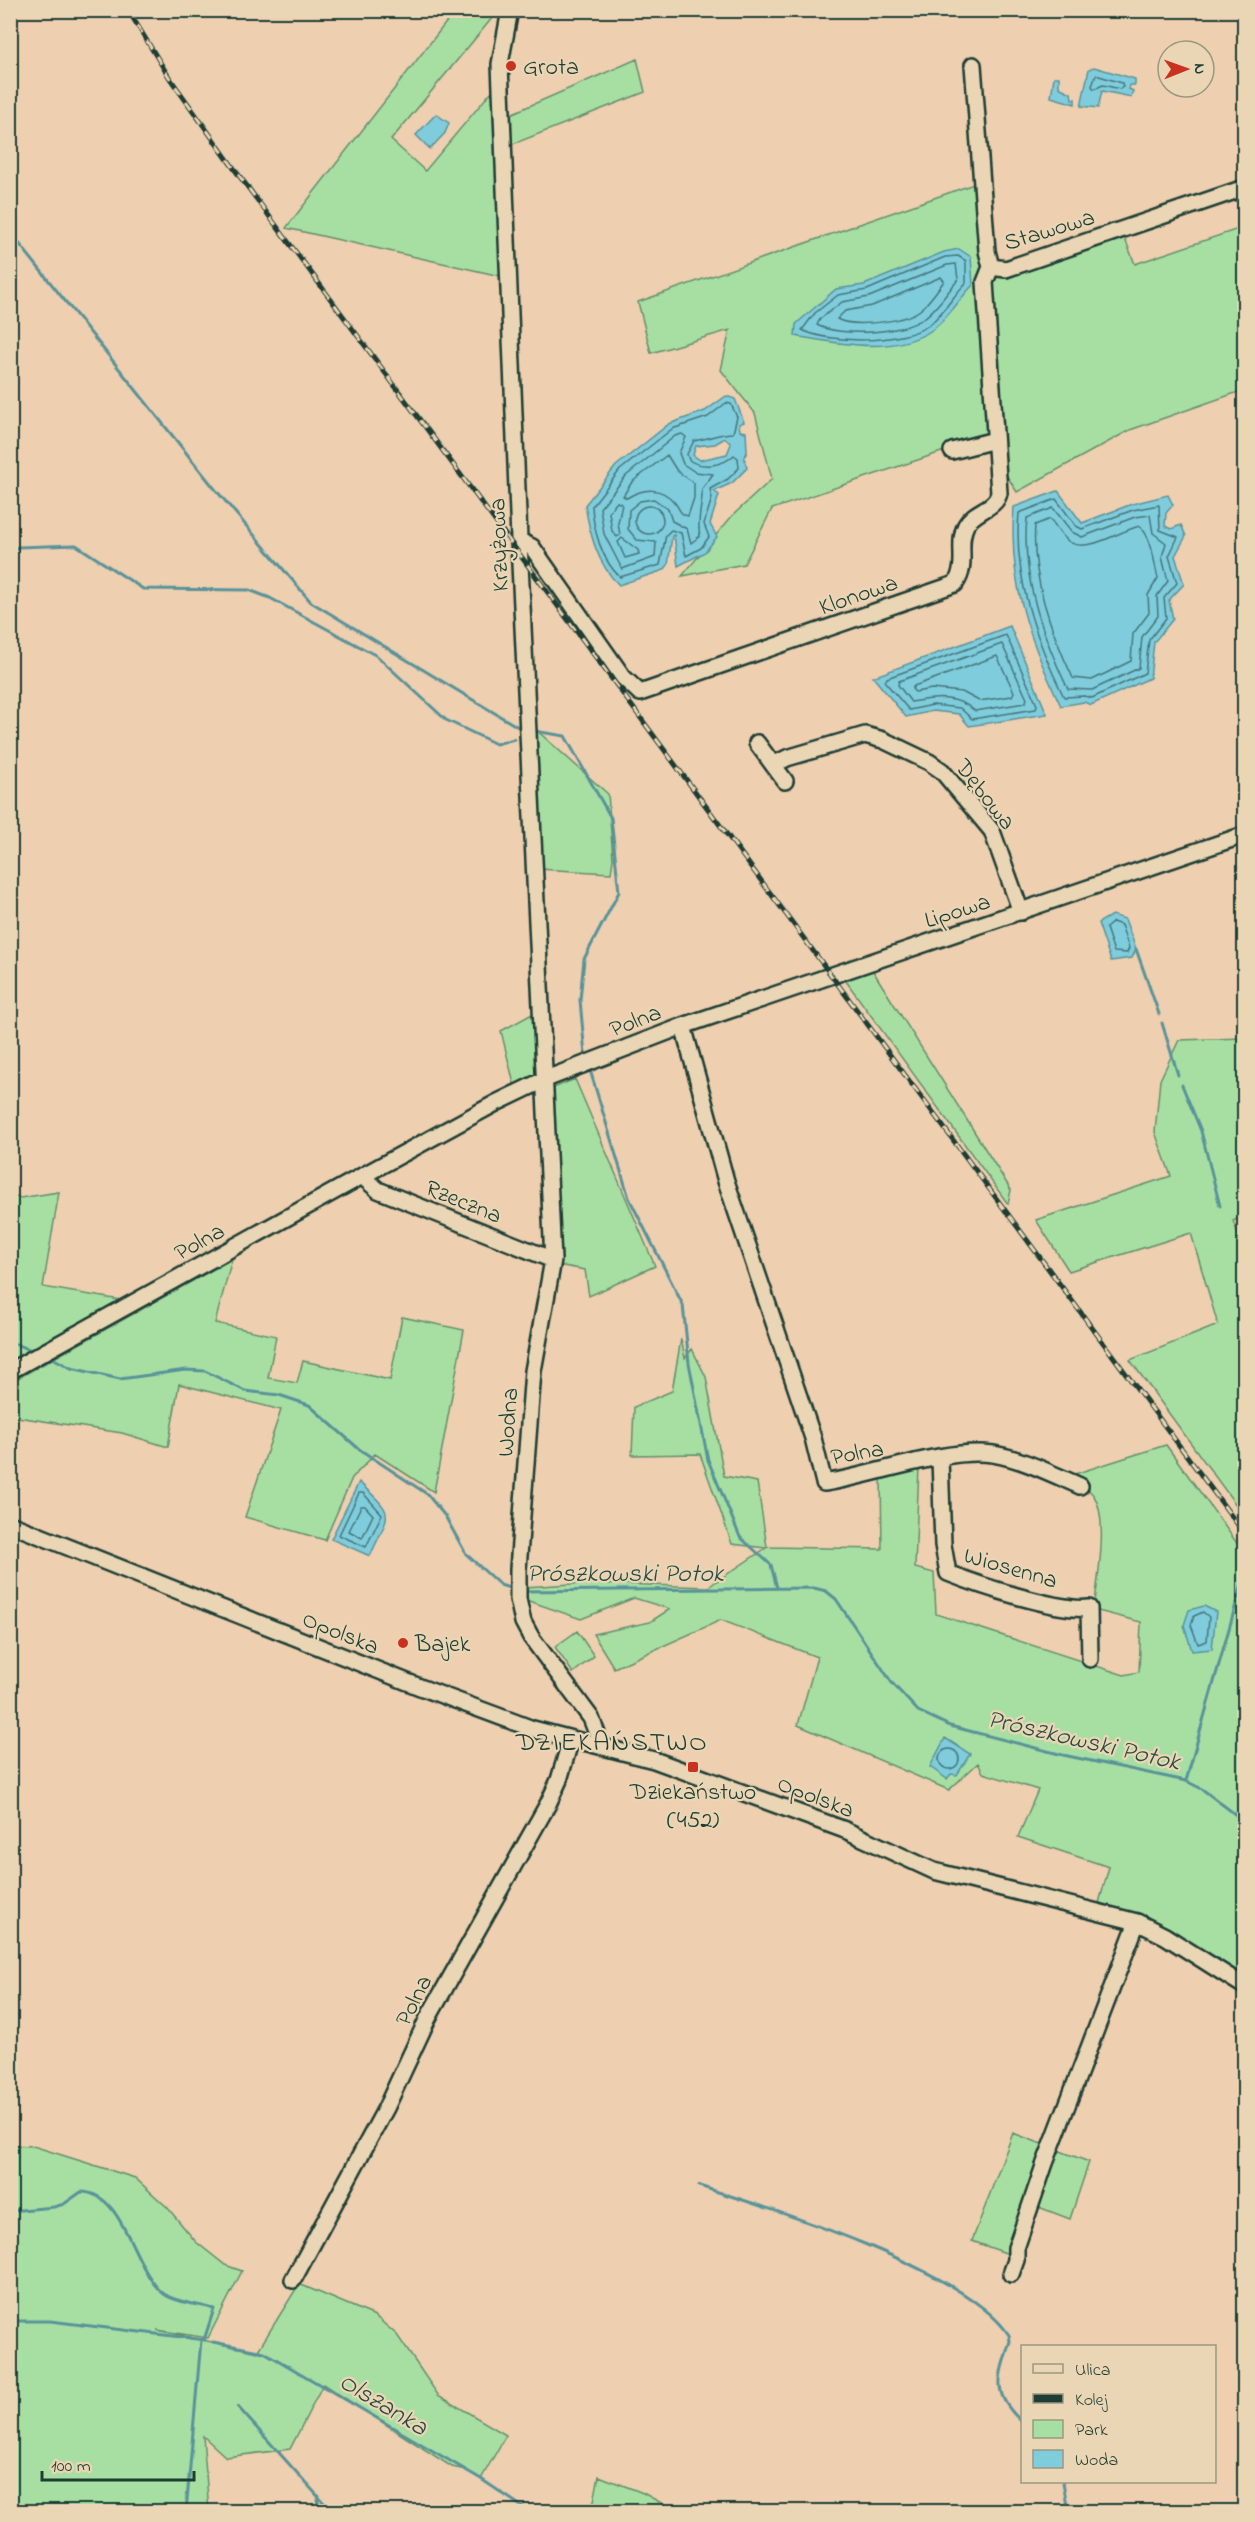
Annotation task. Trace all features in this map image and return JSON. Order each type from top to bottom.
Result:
[{"type":"street","name":"Krzyżowa","points":[[510,10],[500,64],[537,933],[546,1079]]},
{"type":"street","name":"Stawowa","points":[[973,65],[987,251],[991,267],[1006,268],[1245,188]]},
{"type":"street","name":"Klonowa","points":[[520,541],[532,547],[624,677],[640,693],[955,584],[963,566],[963,535],[966,525],[998,500],[985,282],[991,267]]},
{"type":"street","points":[[952,451],[995,440]]},
{"type":"street","name":"Dębowa","points":[[773,765],[798,754],[865,735],[883,740],[929,762],[942,771],[992,831],[1021,912]]},
{"type":"street","points":[[758,743],[785,781]]},
{"type":"street","name":"Lipowa","points":[[683,1026],[1245,835]]},
{"type":"street","name":"Polna","points":[[10,1371],[496,1103],[546,1079],[683,1026],[726,1181],[810,1427],[824,1483],[940,1458],[981,1453],[1011,1458],[1080,1486]]},
{"type":"street","name":"Wodna","points":[[546,1079],[553,1260],[533,1371],[517,1581],[518,1599],[523,1622],[531,1637],[591,1718],[601,1744]]},
{"type":"street","name":"Rzeczna","points":[[362,1176],[378,1190],[553,1260]]},
{"type":"street","name":"Wiosenna","points":[[940,1458],[943,1545],[948,1573],[1036,1599],[1077,1609],[1089,1608],[1090,1659]]},
{"type":"street","name":"Opolska","points":[[10,1524],[420,1687],[522,1725],[571,1739],[601,1744],[654,1760],[845,1830],[934,1871],[1137,1922],[1165,1936],[1245,1986]]},
{"type":"street","name":"Polna","points":[[293,2280],[386,2108],[428,2018],[548,1804],[559,1780],[571,1739]]},
{"type":"street","points":[[1011,2274],[1016,2260],[1016,2248],[1045,2163],[1137,1922]]},
{"type":"green space","points":[[455,11],[498,11],[391,140],[425,171],[491,92],[498,99],[505,277],[286,228]]},
{"type":"green space","points":[[637,59],[645,92],[508,146],[506,116]]},
{"type":"green space","points":[[988,179],[996,276],[1123,234],[1135,264],[1244,227],[1244,390],[1130,430],[1017,492],[983,438],[772,509],[744,564],[682,576],[732,516],[772,479],[755,413],[721,370],[730,330],[651,353],[638,302]]},
{"type":"green space","points":[[534,728],[608,794],[613,859],[611,873],[538,869]]},
{"type":"green space","points":[[873,971],[1011,1190],[1008,1204],[843,977]]},
{"type":"green space","points":[[534,1013],[539,1076],[515,1088],[501,1031]]},
{"type":"green space","points":[[1244,1038],[1244,1216],[1233,1221],[1244,1249],[1244,1516],[1130,1360],[1218,1325],[1191,1233],[1069,1271],[1036,1220],[1171,1176],[1155,1132],[1160,1080],[1179,1040]]},
{"type":"green space","points":[[575,1079],[655,1266],[589,1296],[585,1270],[558,1265],[551,1089]]},
{"type":"green space","points":[[59,1192],[43,1287],[120,1300],[10,1363],[10,1195],[20,1198]]},
{"type":"green space","points":[[232,1259],[215,1323],[276,1336],[268,1378],[297,1383],[303,1361],[390,1380],[402,1317],[464,1330],[434,1492],[375,1454],[352,1478],[325,1540],[245,1517],[281,1410],[179,1384],[168,1447],[122,1433],[11,1416],[11,1382]]},
{"type":"green space","points":[[681,1339],[685,1358],[692,1349],[706,1377],[724,1476],[757,1482],[767,1547],[882,1549],[881,1476],[919,1466],[915,1568],[934,1573],[936,1614],[1124,1675],[1139,1672],[1141,1622],[1094,1610],[1101,1552],[1101,1520],[1092,1493],[1068,1476],[1166,1445],[1242,1550],[1244,1549],[1244,1986],[1217,1959],[1147,1917],[1099,1903],[1109,1867],[1018,1837],[1038,1790],[983,1773],[978,1763],[949,1790],[798,1725],[817,1657],[721,1620],[614,1668],[593,1634],[650,1622],[670,1609],[634,1598],[581,1619],[526,1600],[525,1587],[588,1583],[708,1587],[766,1548],[732,1544],[700,1454],[632,1455],[634,1407],[672,1391]]},
{"type":"green space","points":[[577,1631],[594,1656],[573,1673],[555,1647]]},
{"type":"green space","points":[[1013,2133],[1089,2162],[1070,2219],[1036,2206],[1017,2257],[972,2241]]},
{"type":"green space","points":[[10,2145],[33,2146],[135,2178],[167,2207],[196,2242],[225,2265],[242,2271],[208,2338],[157,2330],[257,2352],[299,2284],[375,2316],[397,2335],[438,2395],[506,2435],[481,2479],[466,2470],[452,2467],[323,2384],[290,2449],[226,2457],[203,2436],[209,2511],[11,2511]]},
{"type":"green space","points":[[599,2476],[643,2493],[676,2511],[592,2511]]},
{"type":"water","points":[[1094,67],[1135,79],[1135,85],[1130,85],[1129,89],[1133,91],[1131,97],[1102,91],[1098,108],[1081,106],[1089,69]]},
{"type":"water","points":[[1054,77],[1059,77],[1059,87],[1071,93],[1075,104],[1051,97]]},
{"type":"water","points":[[436,114],[449,123],[445,133],[430,149],[416,135]]},
{"type":"water","points":[[959,249],[971,257],[973,285],[943,320],[932,330],[917,338],[900,343],[865,345],[795,336],[796,324],[836,289],[864,285],[944,252]]},
{"type":"water","points":[[726,396],[735,399],[744,422],[739,424],[740,431],[746,432],[747,452],[744,457],[747,468],[732,483],[714,491],[719,495],[710,524],[717,537],[705,552],[678,566],[674,535],[668,565],[664,570],[619,585],[611,577],[600,558],[592,538],[585,505],[616,466],[669,424],[705,411]],"holes":[[[725,438],[731,444],[727,454],[700,460],[693,455],[696,446],[715,444]]]},
{"type":"water","points":[[1058,491],[1082,523],[1132,504],[1168,495],[1173,505],[1166,513],[1165,526],[1171,529],[1181,525],[1186,536],[1175,556],[1184,584],[1169,600],[1173,619],[1154,642],[1150,678],[1091,705],[1084,702],[1061,706],[1030,634],[1018,586],[1014,560],[1014,507]]},
{"type":"water","points":[[1010,626],[1047,714],[969,726],[959,714],[933,711],[906,717],[873,677]]},
{"type":"water","points":[[1112,915],[1125,919],[1136,949],[1132,958],[1111,961],[1098,923]]},
{"type":"water","points":[[359,1482],[379,1502],[386,1515],[386,1522],[370,1556],[331,1539]]},
{"type":"water","points":[[1204,1606],[1216,1612],[1212,1649],[1192,1651],[1184,1625],[1189,1610]]},
{"type":"water","points":[[945,1738],[970,1754],[957,1775],[951,1774],[947,1779],[930,1767]]},
{"type":"waterway","points":[[10,232],[215,489],[311,602],[523,730]]},
{"type":"waterway","points":[[10,552],[18,547],[76,545],[143,589],[249,590],[270,598],[377,656],[446,720],[496,744],[514,739]]},
{"type":"waterway","points":[[534,731],[565,736],[611,818],[619,892],[584,959],[580,1000],[585,1055]]},
{"type":"waterway","points":[[1136,949],[1159,1014]]},
{"type":"waterway","points":[[1162,1023],[1178,1075]]},
{"type":"waterway","points":[[554,1084],[590,1070],[629,1198],[683,1305],[689,1363],[708,1460],[740,1537],[771,1565],[777,1588]]},
{"type":"waterway","points":[[1182,1085],[1201,1131],[1220,1206]]},
{"type":"waterway","points":[[475,1123],[539,1091]]},
{"type":"waterway","name":"Prószkowski Potok","points":[[10,1342],[34,1351]]},
{"type":"waterway","name":"Prószkowski Potok","points":[[49,1356],[71,1368],[120,1379],[186,1370],[205,1371],[245,1391],[279,1395],[309,1405],[359,1449],[427,1494],[445,1516],[466,1554],[500,1585],[513,1589]]},
{"type":"waterway","points":[[1238,1598],[1244,1577]]},
{"type":"waterway","name":"Prószkowski Potok","points":[[522,1591],[814,1588],[826,1591],[836,1599],[892,1683],[918,1711],[950,1726],[1063,1755],[1186,1781],[1202,1789],[1244,1821]]},
{"type":"waterway","points":[[1186,1781],[1236,1604]]},
{"type":"waterway","points":[[699,2186],[819,2226],[912,2265],[953,2287],[986,2311],[1009,2335],[1010,2341],[1001,2375],[1001,2393],[1005,2402],[1021,2421]]},
{"type":"waterway","points":[[10,2211],[54,2207],[64,2204],[81,2192],[96,2195],[118,2218],[153,2283],[164,2294],[214,2309],[204,2340]]},
{"type":"waterway","name":"Olszanka","points":[[10,2321],[50,2321],[205,2340]]},
{"type":"waterway","points":[[186,2512],[201,2340]]},
{"type":"waterway","name":"Olszanka","points":[[213,2342],[264,2352],[481,2479],[530,2512]]},
{"type":"waterway","points":[[238,2407],[332,2512]]},
{"type":"waterway","points":[[1063,2483],[1068,2512]]},
{"type":"waterway","points":[[316,2512],[319,2496]]},
{"type":"railway","points":[[128,10],[169,77],[238,174],[1244,1533]]},
{"type":"place","name":"Grota","points":[[511,66]]},
{"type":"place","name":"Bajek","points":[[403,1643]]},
{"type":"place","name":"Dziekaństwo (452)","points":[[693,1767]]},
{"type":"district","name":"DZIEKAŃSTWO","points":[[612,1741]]}]
